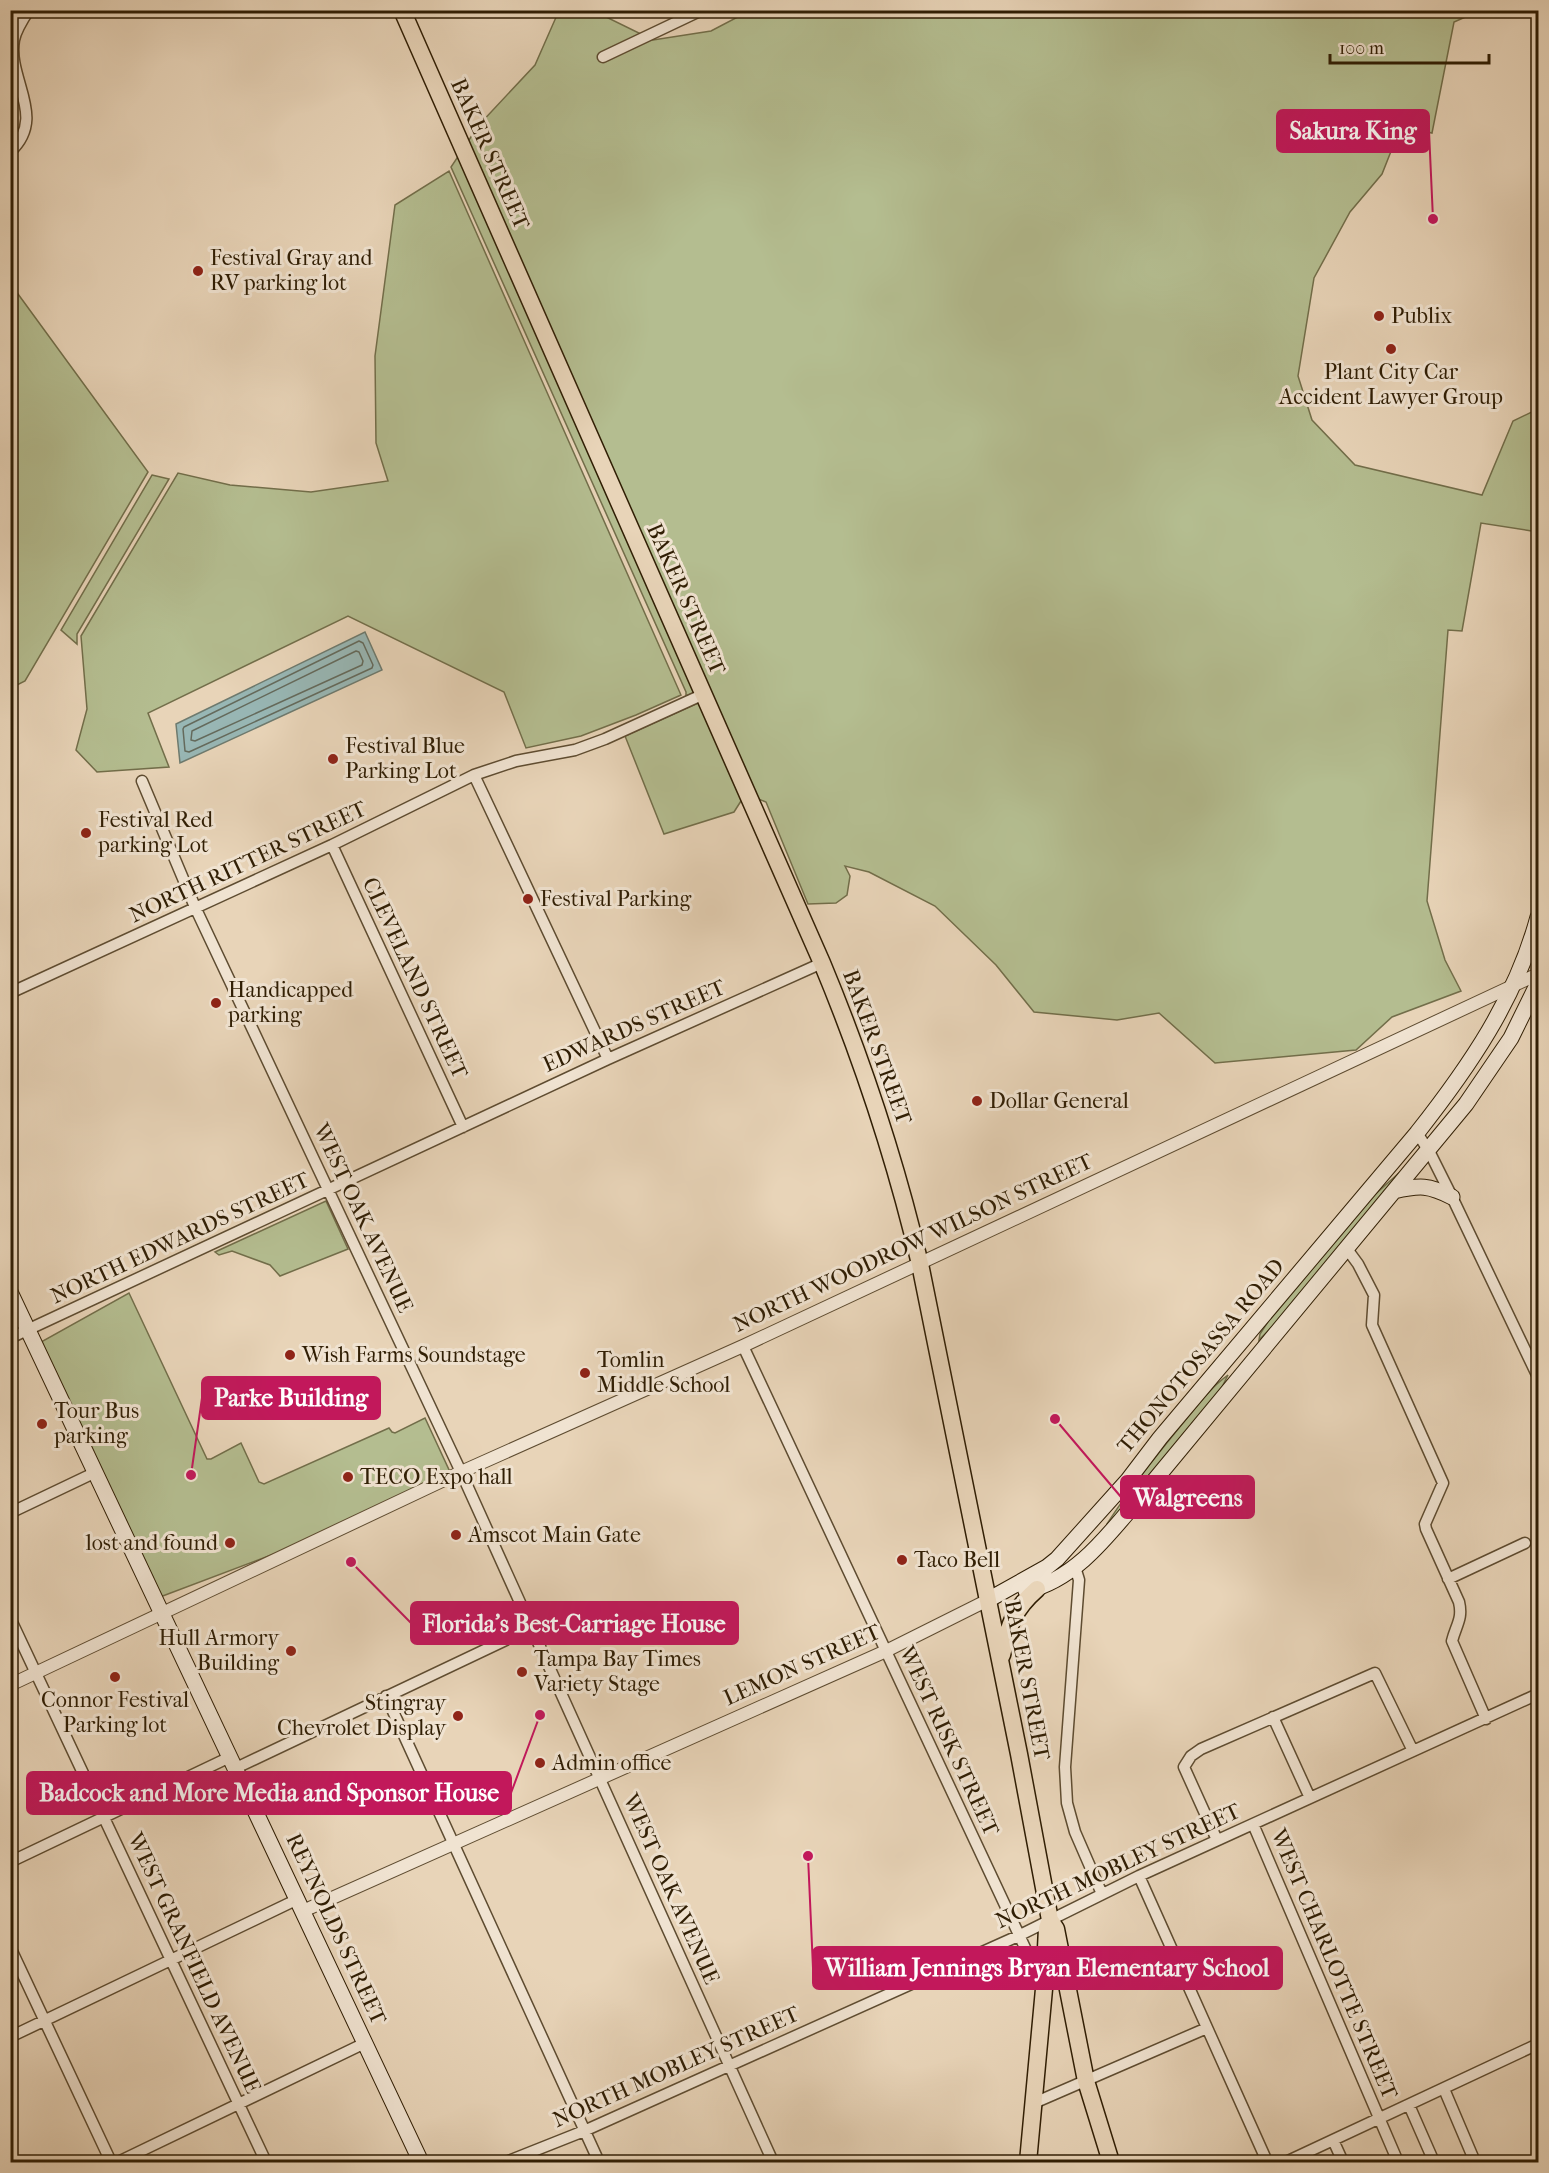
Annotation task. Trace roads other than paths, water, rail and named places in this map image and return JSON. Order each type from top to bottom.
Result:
[{"type":"main road","name":"BAKER STREET","points":[[402,10],[822,963],[854,1039],[879,1111],[903,1192],[920,1264],[1050,1920],[1056,1929],[1086,2081],[1111,2163]]},
{"type":"main road","name":"THONOTOSASSA ROAD","points":[[988,1600],[1047,1567],[1068,1549],[1417,1133],[1479,1050],[1535,941],[1539,917]]},
{"type":"main road","name":"THONOTOSASSA ROAD","points":[[988,1600],[1037,1589],[1075,1567],[1096,1547],[1144,1493],[1429,1151],[1489,1072],[1511,1038],[1539,983]]},
{"type":"main road","points":[[1394,1191],[1425,1186],[1435,1188],[1452,1197]]},
{"type":"main road","name":"REYNOLDS STREET","points":[[10,1292],[421,2163]]},
{"type":"main road","points":[[1047,1567],[1075,1567],[1076,1557],[1088,1526]]},
{"type":"main road","points":[[1000,1662],[1010,1622],[1023,1601],[1037,1589]]},
{"type":"main road","points":[[1028,2163],[1044,1989],[1047,1928],[1050,1920]]},
{"type":"street","points":[[10,153],[24,135],[27,120],[14,41],[20,24],[29,10]]},
{"type":"street","points":[[603,57],[702,10]]},
{"type":"street","name":"NORTH RITTER STREET","points":[[10,993],[332,846],[474,775],[516,761],[575,750],[704,694]]},
{"type":"street","points":[[474,775],[608,1059]]},
{"type":"street","name":"WEST OAK AVENUE","points":[[142,781],[195,907],[462,1472],[773,2163]]},
{"type":"street","name":"CLEVELAND STREET","points":[[332,846],[463,1127]]},
{"type":"street","name":"EDWARDS STREET","points":[[463,1127],[822,963]]},
{"type":"street","name":"NORTH WOODROW WILSON STREET","points":[[10,1685],[462,1472],[743,1346],[1539,974]]},
{"type":"street","name":"NORTH EDWARDS STREET","points":[[10,1338],[463,1127]]},
{"type":"street","points":[[1417,1133],[1429,1151],[1539,1377]]},
{"type":"street","points":[[1347,1249],[1358,1264],[1374,1295],[1372,1325],[1443,1483],[1425,1524],[1427,1534],[1459,1602],[1460,1622],[1452,1641],[1486,1719]]},
{"type":"street","name":"WEST RISK STREET","points":[[743,1346],[1044,1989]]},
{"type":"street","points":[[10,1513],[96,1472]]},
{"type":"street","points":[[1448,1579],[1525,1543]]},
{"type":"street","points":[[1075,1567],[1079,1580],[1065,1767],[1067,1803],[1075,1832],[1102,1893]]},
{"type":"street","name":"LEMON STREET","points":[[301,1905],[453,1845],[886,1651],[988,1600]]},
{"type":"street","name":"WEST GRANFIELD AVENUE","points":[[10,1618],[266,2163]]},
{"type":"street","points":[[10,1862],[104,1816],[386,1696],[531,1628]]},
{"type":"street","points":[[1217,1840],[1184,1767],[1191,1756],[1201,1749],[1375,1673],[1413,1751]]},
{"type":"street","name":"NORTH MOBLEY STREET","points":[[511,2161],[584,2131],[1018,1935],[1102,1893],[1539,1694]]},
{"type":"street","points":[[386,1696],[599,2163]]},
{"type":"street","points":[[1273,1717],[1310,1798]]},
{"type":"street","name":"WEST CHARLOTTE STREET","points":[[1253,1824],[1398,2163]]},
{"type":"street","points":[[1139,1876],[1265,2157],[1264,2163]]},
{"type":"street","points":[[10,2037],[172,1961],[301,1905]]},
{"type":"street","points":[[10,1947],[111,2163]]},
{"type":"street","points":[[1034,2103],[1207,2028]]},
{"type":"street","points":[[118,2163],[365,2043]]},
{"type":"street","points":[[1290,2162],[1539,2044]]},
{"type":"street","points":[[1444,2089],[1475,2163]]},
{"type":"street","points":[[1409,2105],[1434,2163]]},
{"type":"street","points":[[1334,2140],[1344,2163]]},
{"type":"water","points":[[365,632],[382,670],[180,763],[176,724]]},
{"type":"place","name":"Sakura King","points":[[1433,219]]},
{"type":"place","name":"Festival Gray and RV parking lot","points":[[198,271]]},
{"type":"place","name":"Publix","points":[[1379,316]]},
{"type":"place","name":"Plant City Car Accident Lawyer Group","points":[[1391,349]]},
{"type":"place","name":"Festival Blue Parking Lot","points":[[333,759]]},
{"type":"place","name":"Festival Red parking Lot","points":[[86,833]]},
{"type":"place","name":"Festival Parking","points":[[528,899]]},
{"type":"place","name":"Handicapped parking","points":[[216,1003]]},
{"type":"place","name":"Dollar General","points":[[977,1101]]},
{"type":"place","name":"Wish Farms Soundstage","points":[[290,1355]]},
{"type":"place","name":"Tomlin Middle School","points":[[585,1373]]},
{"type":"place","name":"Walgreens","points":[[1055,1419]]},
{"type":"place","name":"Tour Bus parking","points":[[42,1424]]},
{"type":"place","name":"Parke Building","points":[[191,1475]]},
{"type":"place","name":"TECO Expo hall","points":[[348,1477]]},
{"type":"place","name":"Amscot Main Gate","points":[[456,1535]]},
{"type":"place","name":"lost and found","points":[[230,1543]]},
{"type":"place","name":"Taco Bell","points":[[902,1560]]},
{"type":"place","name":"Florida's Best-Carriage House","points":[[351,1562]]},
{"type":"place","name":"Hull Armory Building","points":[[291,1651]]},
{"type":"place","name":"Tampa Bay Times Variety Stage","points":[[522,1672]]},
{"type":"place","name":"Connor Festival Parking lot","points":[[115,1677]]},
{"type":"place","name":"Badcock and More Media and Sponsor House","points":[[540,1715]]},
{"type":"place","name":"Stingray Chevrolet Display","points":[[458,1716]]},
{"type":"place","name":"Admin office","points":[[540,1763]]},
{"type":"place","name":"William Jennings Bryan Elementary School","points":[[808,1856]]}]
